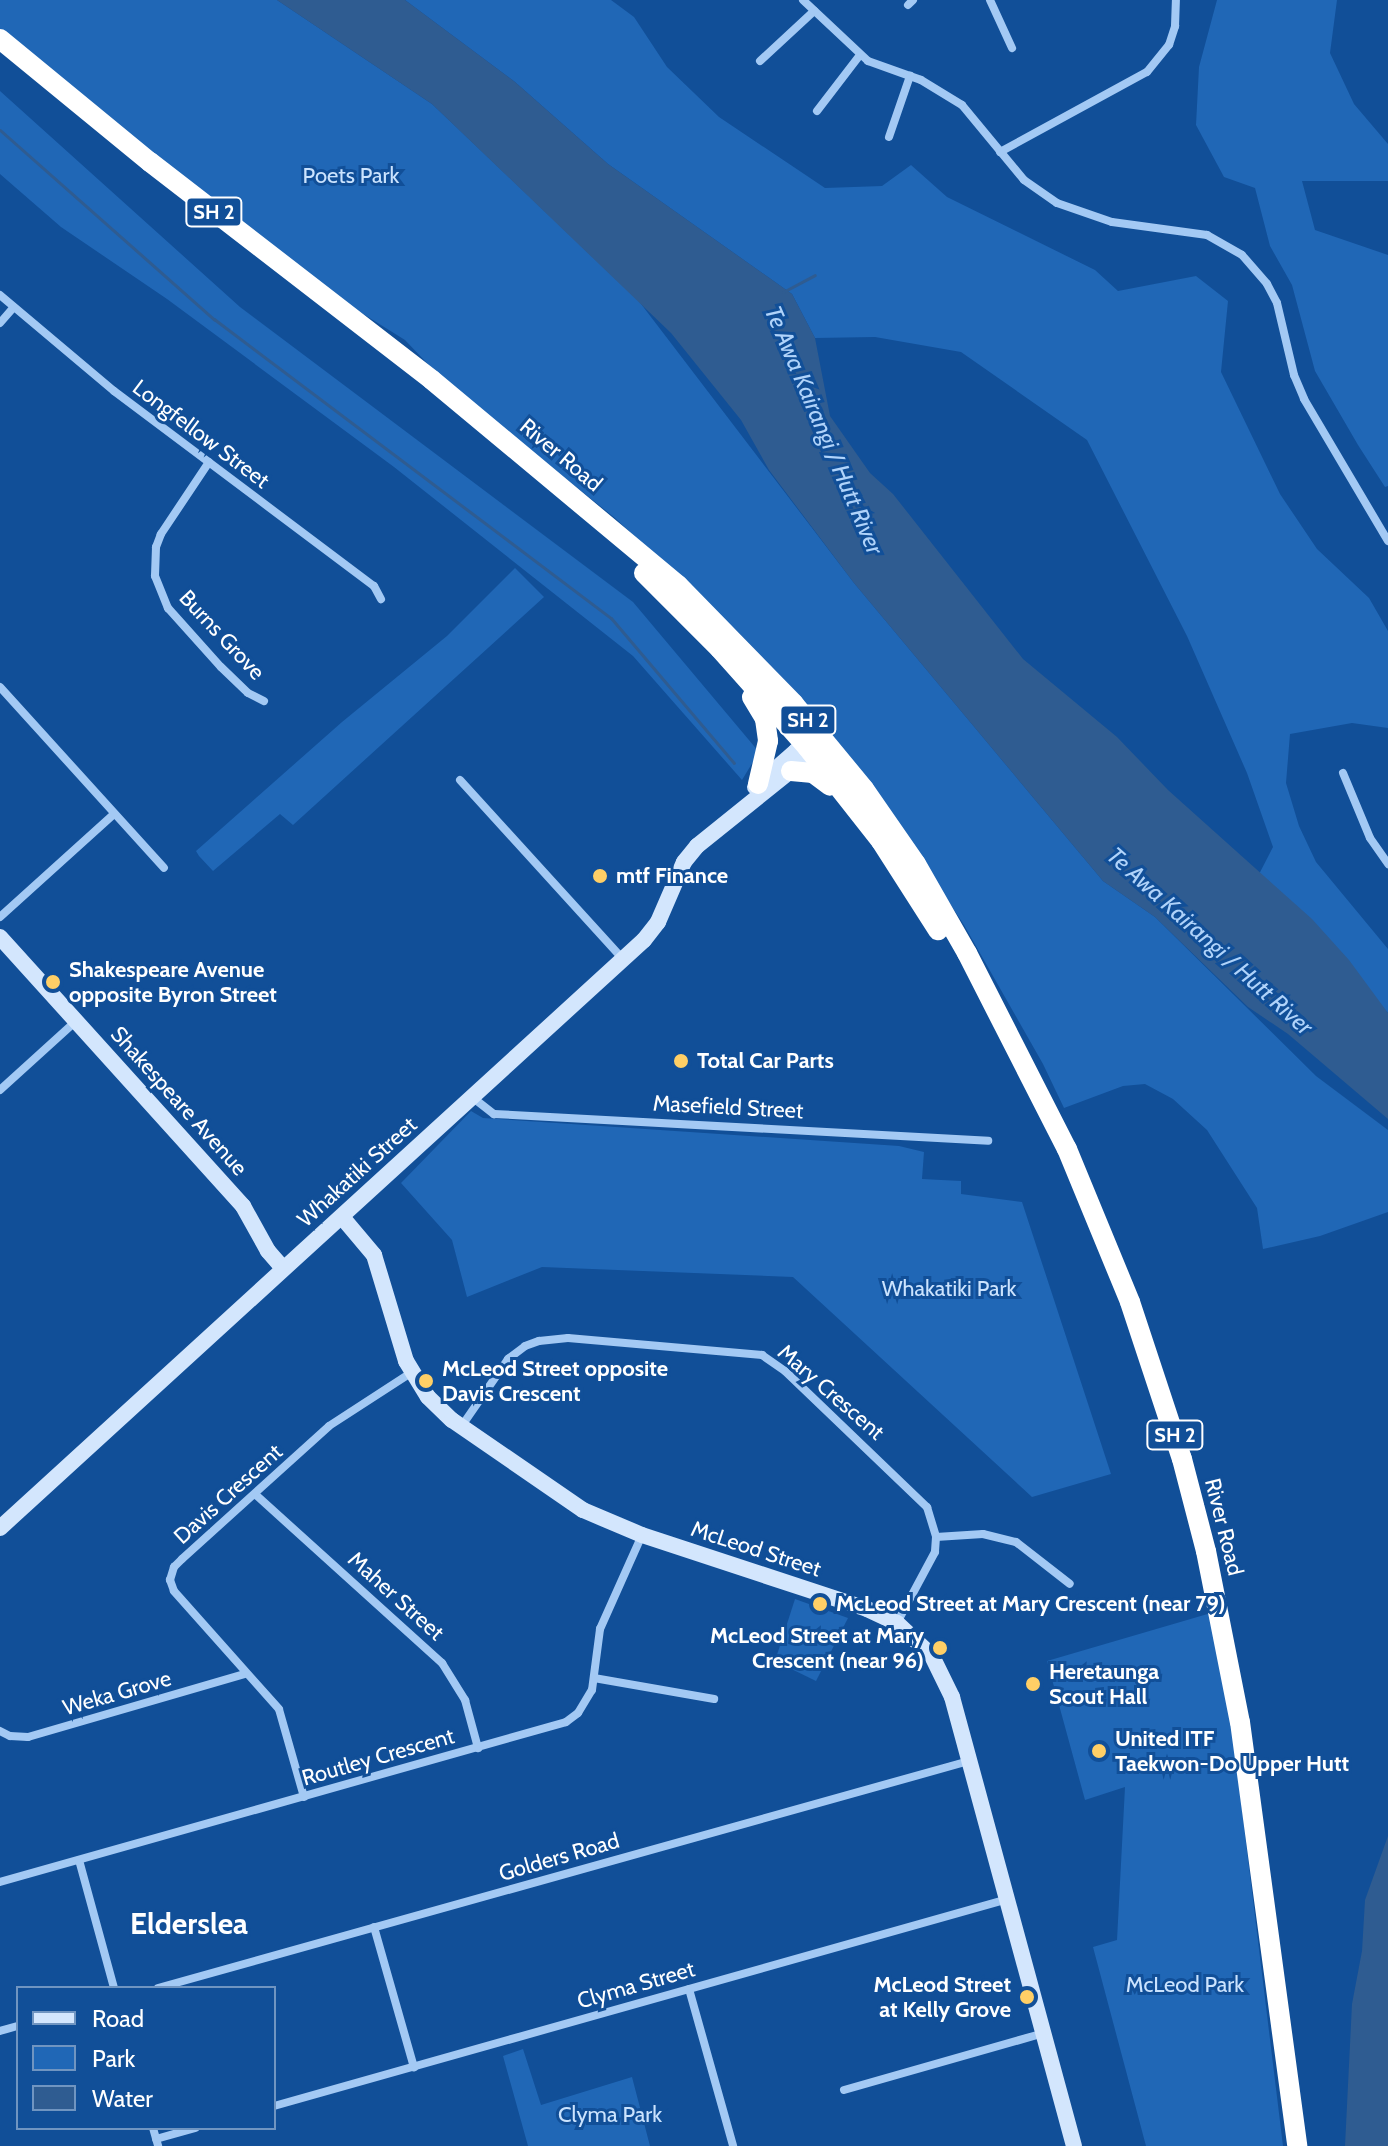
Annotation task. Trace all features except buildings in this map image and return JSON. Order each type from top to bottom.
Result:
[{"type":"highway","name":"River Road","points":[[0,39],[150,162],[432,380],[645,568]]},
{"type":"highway","name":"River Road","points":[[0,56],[382,353],[734,639],[822,737],[916,864],[967,953],[989,1002],[1042,1097],[1110,1253],[1165,1402],[1194,1504],[1240,1722],[1297,2146]]},
{"type":"highway","points":[[645,568],[801,727],[807,747],[817,748],[826,756],[933,897]]},
{"type":"highway","points":[[645,568],[759,707],[768,741],[758,784]]},
{"type":"highway","name":"River Road","points":[[807,747],[862,817],[989,1002]]},
{"type":"highway","points":[[791,771],[813,773],[822,778],[898,870]]},
{"type":"street","points":[[803,0],[860,55],[910,76],[962,105],[1000,152],[1039,192],[1072,211],[1112,222],[1207,235],[1229,244],[1257,269],[1277,303],[1294,375],[1304,399],[1388,541]]},
{"type":"street","points":[[990,0],[1012,48]]},
{"type":"street","points":[[1000,152],[1147,72],[1169,45],[1175,26],[1176,0]]},
{"type":"street","points":[[760,61],[814,11]]},
{"type":"street","points":[[817,111],[860,55]]},
{"type":"street","points":[[889,137],[910,76]]},
{"type":"street","name":"Longfellow Street","points":[[0,295],[114,391],[374,586],[381,599]]},
{"type":"street","points":[[0,323],[14,307]]},
{"type":"street","name":"Burns Grove","points":[[209,462],[161,534],[156,547],[155,576],[168,608],[221,667],[248,693],[264,701]]},
{"type":"street","points":[[0,687],[164,868]]},
{"type":"street","name":"Whakatiki Street","points":[[716,829],[804,760],[807,747]]},
{"type":"street","name":"Whakatiki Street","points":[[0,1528],[282,1267],[342,1217],[623,959],[655,927],[684,862],[758,784],[796,751],[807,747]]},
{"type":"street","points":[[1343,773],[1375,846],[1388,864]]},
{"type":"street","points":[[460,780],[623,959]]},
{"type":"street","points":[[0,917],[114,814]]},
{"type":"street","name":"Shakespeare Avenue","points":[[0,937],[243,1206],[268,1251],[282,1267]]},
{"type":"street","points":[[0,1090],[76,1021]]},
{"type":"street","name":"Masefield Street","points":[[472,1096],[494,1114],[988,1141]]},
{"type":"street","name":"McLeod Street","points":[[342,1217],[374,1255],[396,1337],[412,1372],[428,1397],[461,1427],[583,1510],[642,1535],[867,1609],[897,1623],[921,1642],[943,1674],[1008,1899],[1074,2146]]},
{"type":"street","name":"Mary Crescent","points":[[461,1427],[508,1359],[539,1341],[568,1338],[753,1352],[785,1371],[912,1489],[927,1507],[936,1537]]},
{"type":"street","name":"Davis Crescent","points":[[304,1797],[283,1719],[272,1700],[245,1674],[174,1591],[170,1580],[174,1567],[182,1559],[352,1408],[412,1372]]},
{"type":"street","name":"Maher Street","points":[[256,1495],[442,1663],[457,1682],[478,1748]]},
{"type":"street","points":[[897,1623],[928,1569],[936,1537],[983,1534],[1016,1542],[1070,1584]]},
{"type":"street","name":"Routley Crescent","points":[[0,1882],[566,1722],[587,1700],[594,1678],[600,1629],[642,1535]]},
{"type":"street","name":"Weka Grove","points":[[0,1731],[10,1736],[28,1737],[245,1674]]},
{"type":"street","points":[[594,1678],[714,1699]]},
{"type":"street","name":"Golders Road","points":[[165,1986],[969,1761]]},
{"type":"street","points":[[79,1860],[113,1986]]},
{"type":"street","name":"Clyma Street","points":[[276,2105],[1008,1899]]},
{"type":"street","points":[[374,1927],[414,2067]]},
{"type":"street","points":[[689,1989],[733,2146]]},
{"type":"street","points":[[844,2090],[1044,2033]]},
{"type":"street","points":[[157,2142],[190,2130]]},
{"type":"green space","name":"Poets Park","points":[[0,0],[277,0],[432,104],[638,300],[854,583],[1103,881],[1155,917],[1316,1076],[1388,1130],[1388,1212],[1320,1236],[1263,1249],[1257,1208],[1207,1130],[1173,1099],[1145,1084],[1123,1086],[1064,1108],[1043,1064],[964,925],[915,850],[791,687],[738,632],[615,518],[444,381],[405,340],[336,297],[27,53],[0,29]]},
{"type":"green space","points":[[405,0],[611,0],[634,17],[667,67],[719,117],[825,188],[882,186],[911,165],[947,197],[1095,270],[1118,291],[1196,276],[1228,301],[1221,372],[1280,494],[1317,549],[1369,598],[1388,631],[1388,728],[1352,723],[1290,734],[1286,783],[1299,826],[1316,862],[1388,949],[1388,1013],[1256,880],[1273,847],[1247,773],[1187,636],[1087,440],[961,352],[875,337],[815,338],[792,294],[608,164],[515,82]]},
{"type":"green space","points":[[1217,0],[1337,0],[1330,53],[1354,104],[1388,144],[1388,181],[1302,181],[1315,230],[1388,255],[1388,486],[1385,487],[1358,445],[1315,371],[1292,285],[1270,246],[1255,188],[1224,177],[1196,125],[1199,67]]},
{"type":"green space","points":[[0,91],[240,307],[633,602],[759,752],[742,780],[633,656],[394,467],[167,299],[61,227],[0,174]]},
{"type":"green space","points":[[515,568],[544,597],[293,825],[280,814],[213,871],[196,851],[342,722],[447,636]]},
{"type":"green space","name":"Whakatiki Park","points":[[471,1111],[483,1118],[899,1146],[924,1152],[922,1179],[961,1181],[961,1194],[1022,1202],[1111,1474],[1032,1497],[793,1277],[542,1267],[467,1297],[452,1240],[401,1183]]},
{"type":"green space","points":[[795,1599],[848,1618],[816,1681],[775,1661]]},
{"type":"green space","name":"McLeod Park","points":[[1211,1613],[1233,1736],[1283,2146],[1146,2146],[1093,1947],[1117,1940],[1125,1787],[1085,1800],[1047,1661]]},
{"type":"green space","name":"Clyma Park","points":[[523,2049],[541,2105],[632,2077],[650,2146],[528,2146],[503,2056]]},
{"type":"water","name":"Te Awa Kairangi / Hutt River","points":[[277,0],[405,0],[515,82],[608,164],[792,294],[815,338],[830,416],[870,473],[893,494],[1023,659],[1117,737],[1168,790],[1312,919],[1349,960],[1388,1013],[1388,1119],[1288,1034],[1248,1007],[1155,917],[1103,881],[854,583],[769,470],[741,420],[671,333],[432,104]]},
{"type":"water","points":[[1388,1836],[1388,2146],[1345,2146],[1352,2004],[1362,1951],[1365,1900]]},
{"type":"waterway","points":[[0,130],[214,319],[611,618],[734,763]]},
{"type":"waterway","name":"Te Awa Kairangi / Hutt River","points":[[783,292],[815,275]]},
{"type":"place","name":"mtf Finance","points":[[600,876]]},
{"type":"place","name":"Shakespeare Avenue opposite Byron Street","points":[[53,982]]},
{"type":"place","name":"Total Car Parts","points":[[681,1061]]},
{"type":"place","name":"McLeod Street opposite Davis Crescent","points":[[426,1381]]},
{"type":"place","name":"McLeod Street at Mary Crescent (near 79)","points":[[820,1604]]},
{"type":"place","name":"McLeod Street at Mary Crescent (near 96)","points":[[940,1648]]},
{"type":"place","name":"Heretaunga Scout Hall","points":[[1033,1684]]},
{"type":"place","name":"United ITF Taekwon-Do Upper Hutt","points":[[1099,1751]]},
{"type":"place","name":"McLeod Street at Kelly Grove","points":[[1027,1997]]},
{"type":"district","name":"Elderslea","points":[[189,1924]]}]
